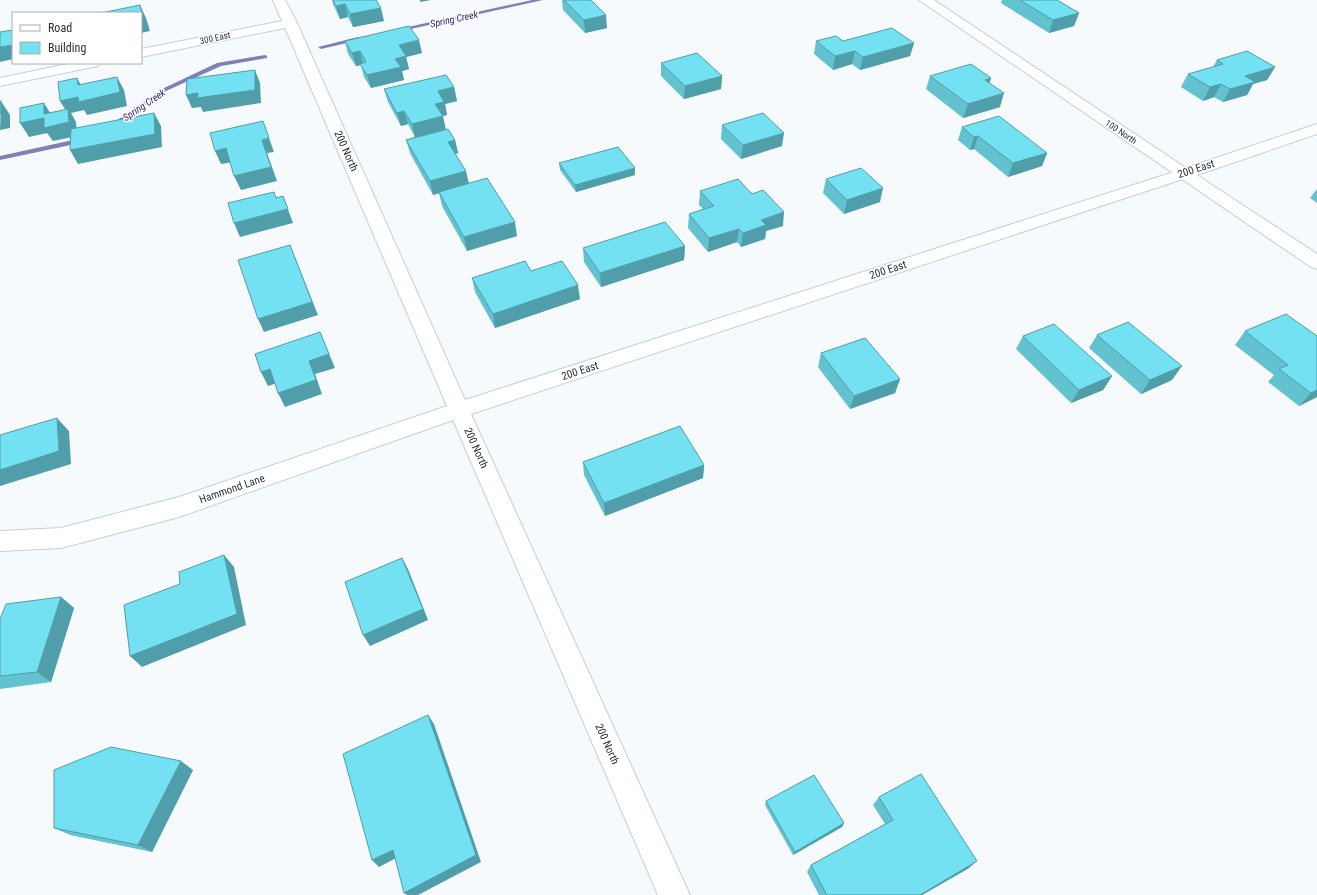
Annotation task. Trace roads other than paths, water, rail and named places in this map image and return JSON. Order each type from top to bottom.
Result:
[{"type":"street","name":"200 North","points":[[279,0],[674,895]]},
{"type":"street","name":"100 North","points":[[925,0],[1317,263]]},
{"type":"street","name":"300 East","points":[[142,53],[290,23]]},
{"type":"street","points":[[0,82],[88,64]]},
{"type":"street","name":"200 East","points":[[459,410],[1317,129]]},
{"type":"street","name":"Hammond Lane","points":[[0,541],[61,538],[179,507],[459,410]]},
{"type":"waterway","name":"Spring Creek","points":[[397,30],[540,0]]},
{"type":"waterway","name":"Spring Creek","points":[[321,47],[358,39]]},
{"type":"waterway","name":"Spring Creek","points":[[113,126],[164,90],[219,64],[265,57]]},
{"type":"waterway","name":"Spring Creek","points":[[0,158],[82,140]]}]
